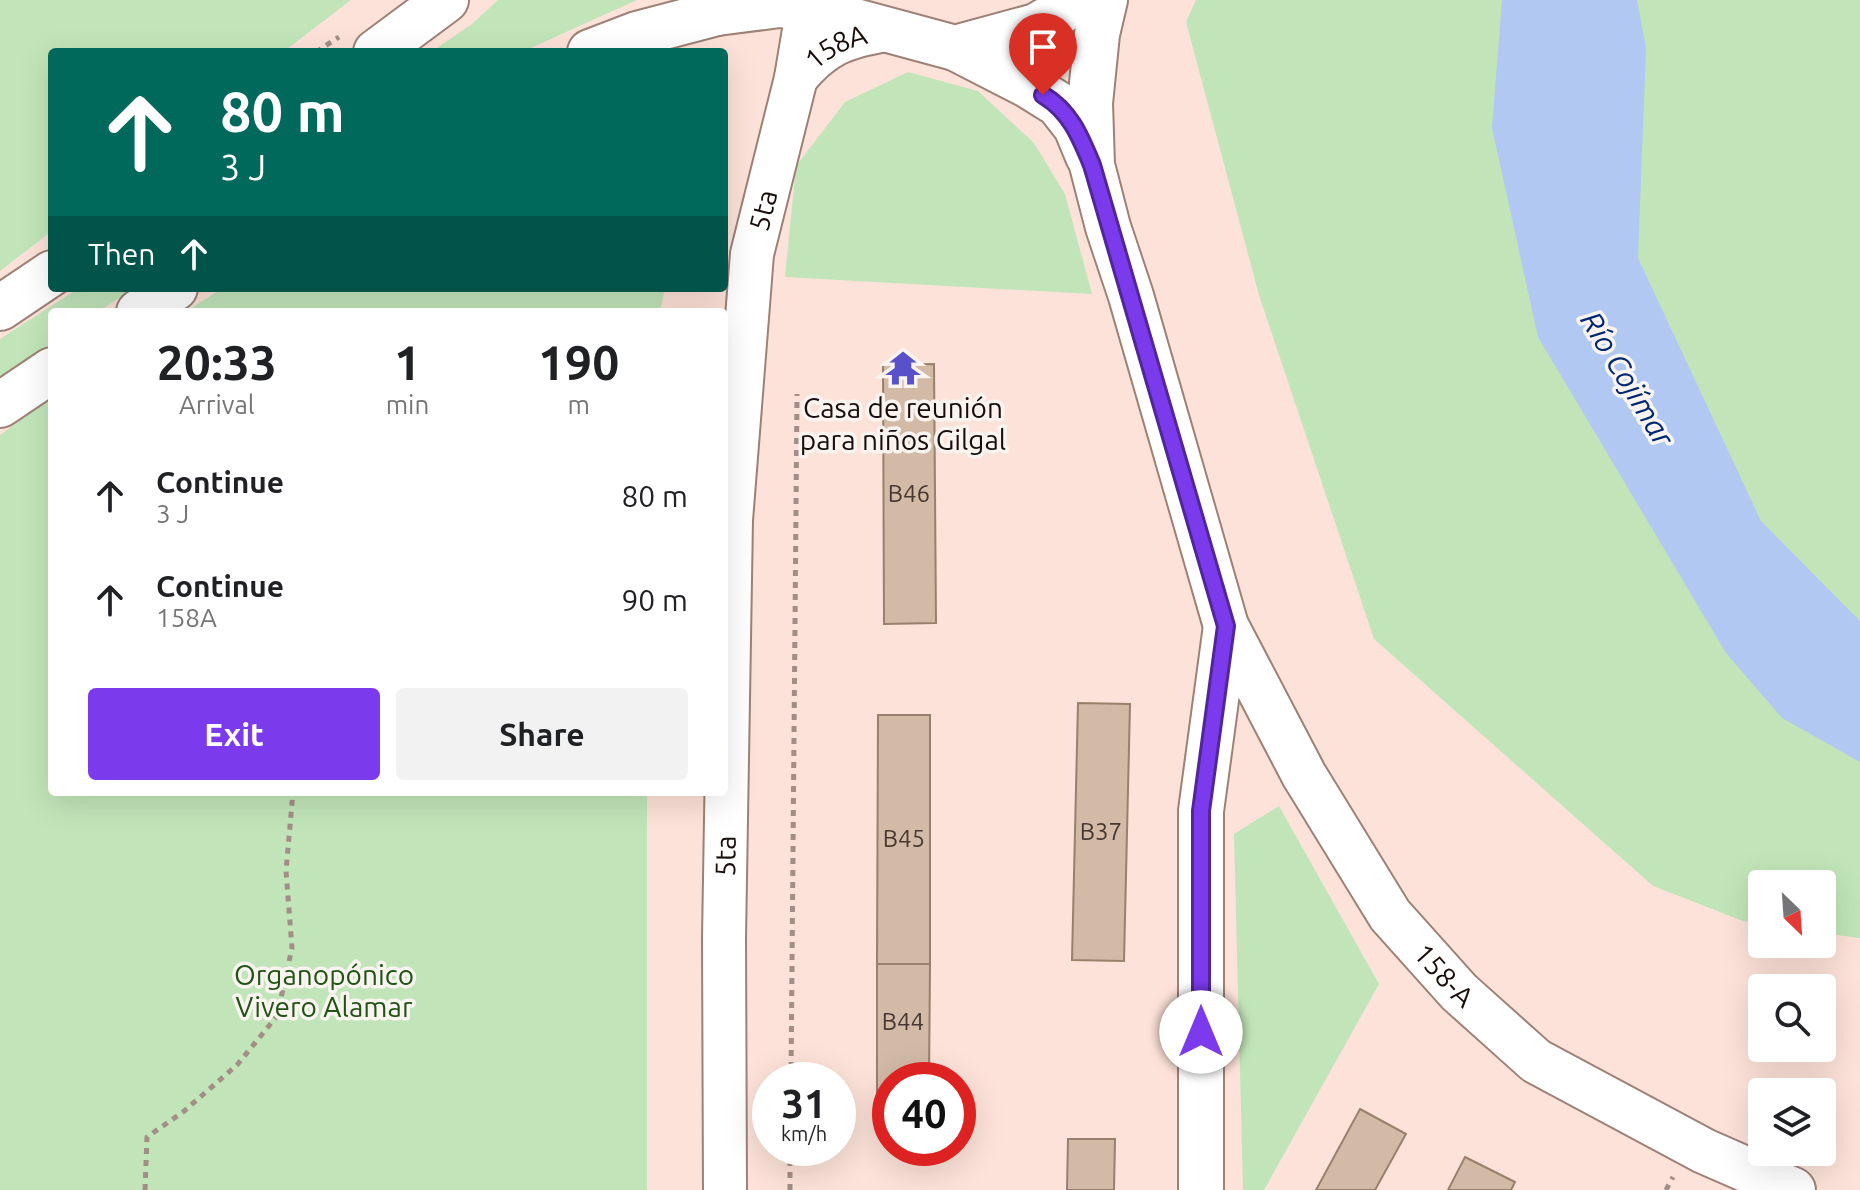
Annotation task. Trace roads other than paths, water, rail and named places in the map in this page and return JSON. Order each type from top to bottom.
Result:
[{"type":"street","points":[[381,48],[446,0]]},
{"type":"street","name":"158A","points":[[851,0],[886,30]]},
{"type":"street","name":"158A","points":[[955,48],[1036,26],[1081,0]]},
{"type":"street","points":[[1105,0],[1097,34],[1090,103],[1092,165],[1226,626],[1201,811],[1201,1190]]},
{"type":"street","points":[[600,48],[732,6],[808,4],[886,30]]},
{"type":"street","name":"5ta","points":[[728,699],[731,520],[752,254],[796,78],[808,4]]},
{"type":"street","name":"158A","points":[[796,78],[811,60],[830,45],[853,35],[886,30],[955,48],[1058,104],[1076,127],[1092,165]]},
{"type":"street","points":[[0,308],[48,276]]},
{"type":"street","points":[[145,308],[169,292]]},
{"type":"street","points":[[0,405],[48,373]]},
{"type":"street","name":"158-A","points":[[1226,626],[1304,775],[1390,915],[1459,992],[1536,1061],[1704,1151],[1793,1190]]},
{"type":"street","name":"5ta","points":[[725,1190],[726,796]]},
{"type":"water","name":"Río Cojímar","points":[[1502,0],[1637,0],[1646,48],[1638,258],[1761,521],[1860,621],[1860,762],[1782,718],[1726,653],[1538,337],[1492,128]]},
{"type":"place","name":"Casa de reunión para niños Gilgal","points":[[903,368]]},
{"type":"park label","name":"Organopónico Vivero Alamar","points":[[324,991]]}]
